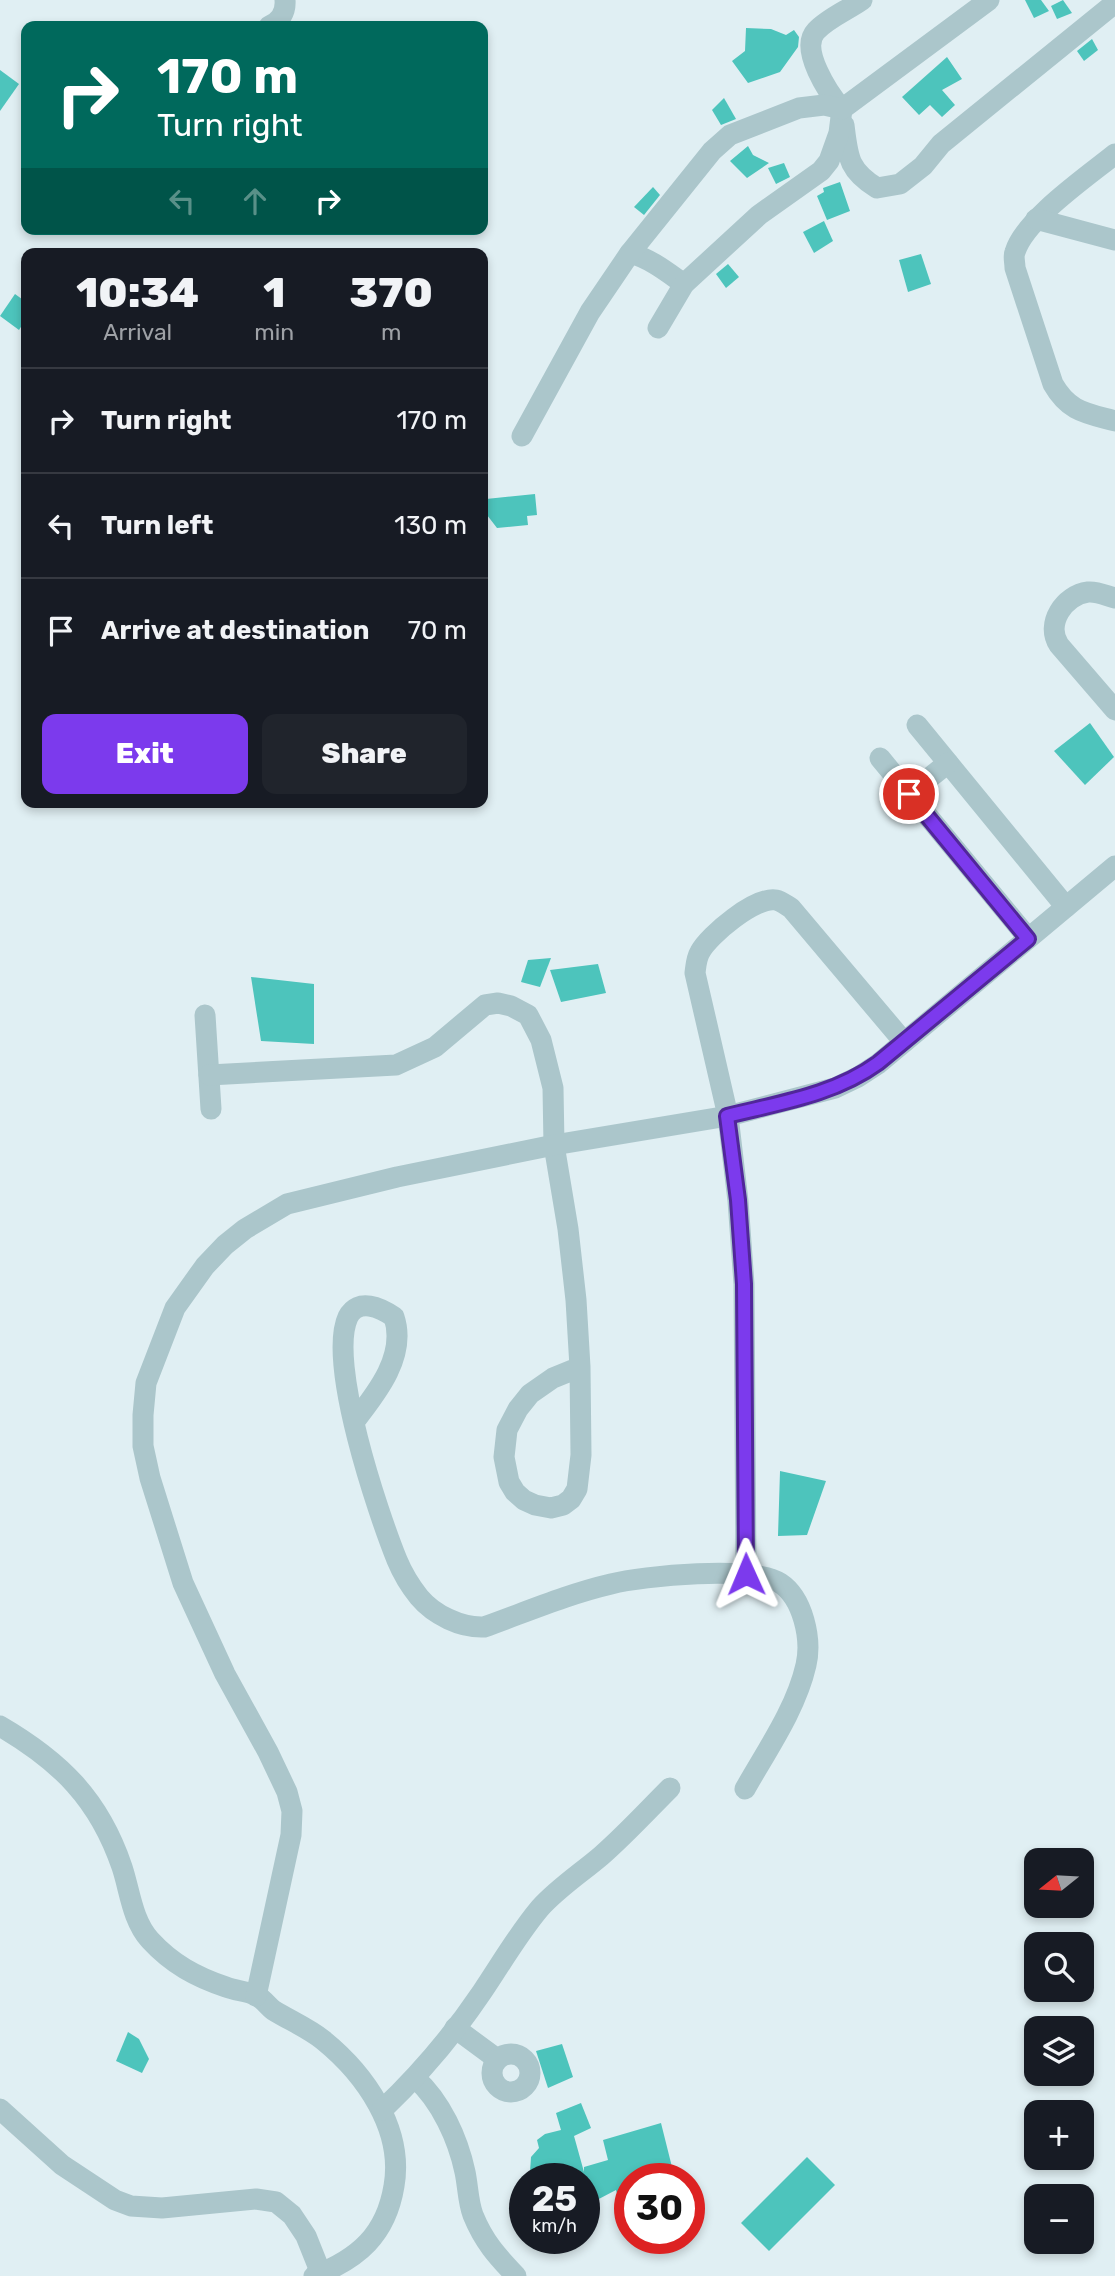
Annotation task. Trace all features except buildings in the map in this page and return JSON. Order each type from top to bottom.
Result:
[{"type":"street","points":[[276,21],[281,18],[285,0]]},
{"type":"street","points":[[862,0],[817,30],[810,39],[810,50],[830,95],[842,109],[849,158],[861,178],[877,188],[900,184],[923,166],[941,144],[1115,3]]},
{"type":"street","points":[[658,328],[684,284],[759,215],[821,171],[829,161],[839,133],[842,109],[989,0]]},
{"type":"street","points":[[522,436],[590,312],[630,253],[712,151],[730,135],[809,106],[824,104],[842,109]]},
{"type":"street","points":[[1115,154],[1036,219],[1020,240],[1014,254],[1015,268],[1053,384],[1067,404],[1079,411],[1115,421]]},
{"type":"street","points":[[1036,219],[1115,240]]},
{"type":"street","points":[[630,253],[655,263],[684,284]]},
{"type":"street","points":[[1115,598],[1093,592],[1074,596],[1058,614],[1053,628],[1059,645],[1115,710]]},
{"type":"street","points":[[917,725],[1066,907]]},
{"type":"street","points":[[880,758],[1028,939]]},
{"type":"street","points":[[909,794],[948,763]]},
{"type":"street","points":[[256,1996],[291,1835],[292,1811],[282,1782],[225,1674],[183,1583],[150,1478],[143,1446],[146,1384],[175,1308],[205,1266],[225,1245],[287,1204],[397,1177],[554,1145],[727,1116],[835,1088],[858,1077],[904,1042],[1115,866]]},
{"type":"street","points":[[746,1574],[744,1284],[738,1200],[727,1116],[695,973],[696,961],[711,939],[748,908],[760,902],[777,900],[791,908],[904,1042]]},
{"type":"street","points":[[209,1075],[396,1065],[435,1047],[485,1005],[498,1003],[511,1006],[528,1016],[541,1040],[554,1088],[554,1145],[576,1300],[580,1367],[581,1454],[577,1489],[571,1499],[562,1505],[551,1508],[535,1505],[524,1500],[509,1482],[504,1457],[507,1430],[530,1394],[566,1371],[580,1367]]},
{"type":"street","points":[[205,1014],[211,1109]]},
{"type":"street","points":[[354,1422],[389,1370],[397,1340],[394,1317],[371,1306],[355,1309],[349,1315],[344,1332],[348,1390],[354,1422],[361,1454],[398,1563],[420,1597],[439,1614],[470,1628],[484,1627],[611,1583],[690,1575],[746,1574],[778,1581],[793,1594],[807,1638],[806,1664],[790,1708],[744,1789]]},
{"type":"street","points":[[0,1726],[56,1764],[93,1804],[111,1838],[132,1906],[148,1938],[188,1972],[256,1996],[321,2039],[355,2070],[382,2110],[395,2158],[391,2203],[375,2235],[360,2251],[319,2275],[306,2236],[292,2216],[276,2202],[256,2199],[162,2208],[131,2206],[115,2200],[62,2165],[0,2109]]},
{"type":"street","points":[[382,2110],[415,2078],[455,2028],[541,1907],[559,1889],[605,1853],[670,1788]]},
{"type":"street","points":[[455,2028],[497,2059]]},
{"type":"street","points":[[415,2078],[427,2089],[461,2152],[472,2212],[490,2248],[516,2276]]},
{"type":"route","points":[[746,1574],[744,1284],[738,1200],[727,1116],[835,1088],[858,1077],[1028,939],[909,794]]}]
